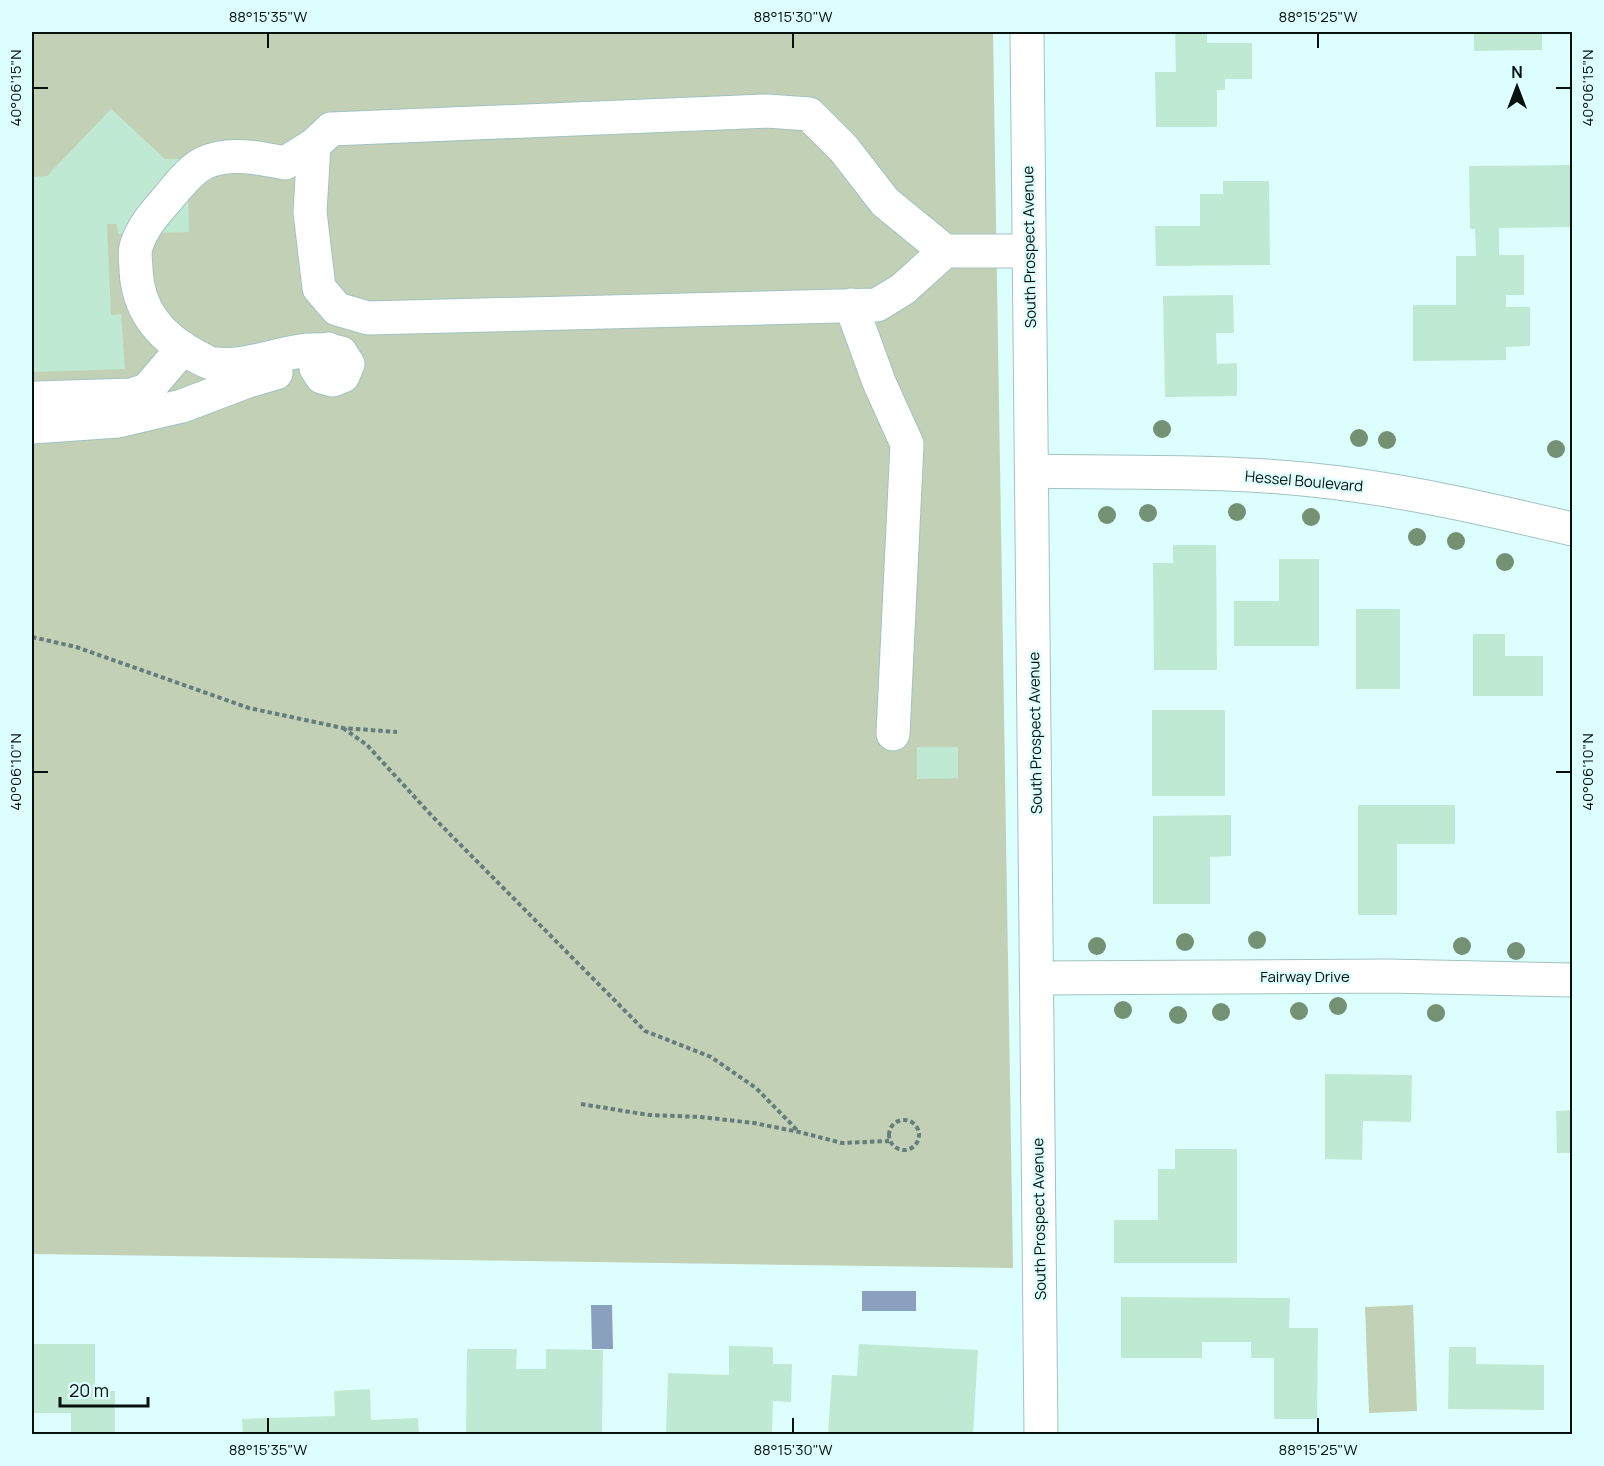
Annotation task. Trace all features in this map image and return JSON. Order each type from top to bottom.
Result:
[{"type":"main road","name":"South Prospect Avenue","points":[[1027,32],[1041,1434]]},
{"type":"main road","points":[[32,427],[118,421],[182,406],[248,381],[322,358],[280,355],[243,363],[214,364],[183,348],[149,319],[141,300],[135,248],[147,222],[195,168],[223,157],[254,157],[285,163],[314,145],[331,129],[767,111],[809,114],[844,149],[885,202],[945,251],[1029,251]]},
{"type":"main road","points":[[314,145],[310,212],[319,288],[337,309],[368,318],[877,305],[903,289],[945,251]]},
{"type":"main road","points":[[850,305],[879,382],[907,444],[893,734]]},
{"type":"main road","points":[[32,400],[132,394],[147,390],[183,348]]},
{"type":"main road","name":"Hessel Boulevard","points":[[1032,471],[1221,473],[1312,480],[1393,490],[1572,529]]},
{"type":"main road","name":"Fairway Drive","points":[[1037,978],[1388,976],[1572,980]]},
{"type":"path","points":[[32,637],[76,647],[249,708],[343,728],[397,732]]},
{"type":"path","points":[[343,728],[366,745],[432,816],[645,1031],[711,1057],[756,1088],[800,1132]]},
{"type":"path","points":[[581,1104],[649,1115],[701,1117],[754,1123],[842,1143],[889,1141]]},
{"type":"path","points":[[906,1119],[919,1129],[916,1145],[910,1150],[902,1151],[894,1148],[889,1141],[888,1133],[891,1125],[898,1120],[906,1119]]},
{"type":"green space","points":[[32,32],[993,32],[1013,1268],[32,1254]]},
{"type":"green space","points":[[1413,1305],[1417,1411],[1369,1413],[1365,1307]]},
{"type":"water","points":[[862,1291],[916,1291],[916,1311],[862,1311]]},
{"type":"water","points":[[591,1305],[612,1305],[613,1349],[592,1349]]},
{"type":"building","points":[[1175,32],[1207,32],[1207,43],[1252,43],[1252,79],[1225,79],[1225,90],[1217,90],[1217,127],[1156,127],[1155,72],[1176,72]]},
{"type":"building","points":[[1474,32],[1542,32],[1542,50],[1474,51]]},
{"type":"building","points":[[111,109],[165,159],[187,159],[189,232],[118,234],[117,224],[107,224],[111,315],[121,314],[125,369],[32,372],[32,177],[47,176]]},
{"type":"building","points":[[1572,165],[1572,227],[1499,228],[1499,255],[1524,255],[1524,295],[1506,295],[1506,307],[1530,307],[1530,346],[1506,347],[1506,360],[1413,361],[1413,305],[1456,305],[1456,256],[1476,256],[1475,229],[1470,229],[1469,166]]},
{"type":"building","points":[[1223,181],[1269,181],[1270,265],[1156,266],[1155,226],[1200,226],[1200,194],[1223,194]]},
{"type":"building","points":[[1233,295],[1234,333],[1216,333],[1217,364],[1237,363],[1237,396],[1165,397],[1163,296]]},
{"type":"building","points":[[1173,545],[1216,545],[1217,670],[1154,670],[1153,563],[1173,563]]},
{"type":"building","points":[[1279,559],[1319,559],[1319,646],[1234,646],[1234,601],[1279,601]]},
{"type":"building","points":[[1356,609],[1400,609],[1400,689],[1356,689]]},
{"type":"building","points":[[1473,634],[1505,634],[1505,656],[1543,656],[1543,696],[1473,696]]},
{"type":"building","points":[[1152,710],[1225,710],[1225,796],[1152,796]]},
{"type":"building","points":[[917,747],[958,747],[958,778],[917,779]]},
{"type":"building","points":[[1358,805],[1455,805],[1455,844],[1397,844],[1397,915],[1358,915]]},
{"type":"building","points":[[1231,815],[1231,856],[1210,857],[1210,904],[1153,904],[1153,816]]},
{"type":"building","points":[[1325,1074],[1412,1075],[1411,1122],[1363,1121],[1362,1160],[1325,1159]]},
{"type":"building","points":[[1572,1110],[1572,1153],[1557,1153],[1556,1111]]},
{"type":"building","points":[[1175,1149],[1237,1149],[1237,1263],[1114,1263],[1114,1220],[1158,1220],[1158,1169],[1175,1169]]},
{"type":"building","points":[[1121,1297],[1290,1298],[1289,1328],[1318,1328],[1317,1419],[1274,1419],[1274,1358],[1251,1358],[1251,1342],[1202,1342],[1202,1358],[1121,1358]]},
{"type":"building","points":[[32,1344],[95,1344],[95,1391],[115,1391],[115,1434],[71,1434],[71,1413],[32,1413]]},
{"type":"building","points":[[859,1344],[978,1350],[973,1434],[828,1434],[832,1375],[857,1376]]},
{"type":"building","points":[[729,1346],[773,1347],[773,1364],[792,1364],[791,1402],[773,1401],[772,1434],[666,1434],[668,1373],[729,1375]]},
{"type":"building","points":[[1449,1347],[1476,1347],[1476,1364],[1544,1365],[1544,1410],[1448,1409]]},
{"type":"building","points":[[467,1349],[517,1349],[516,1369],[546,1369],[546,1349],[603,1350],[602,1434],[466,1434]]},
{"type":"building","points":[[370,1389],[371,1420],[418,1418],[419,1434],[243,1434],[242,1419],[335,1416],[334,1391]]}]
